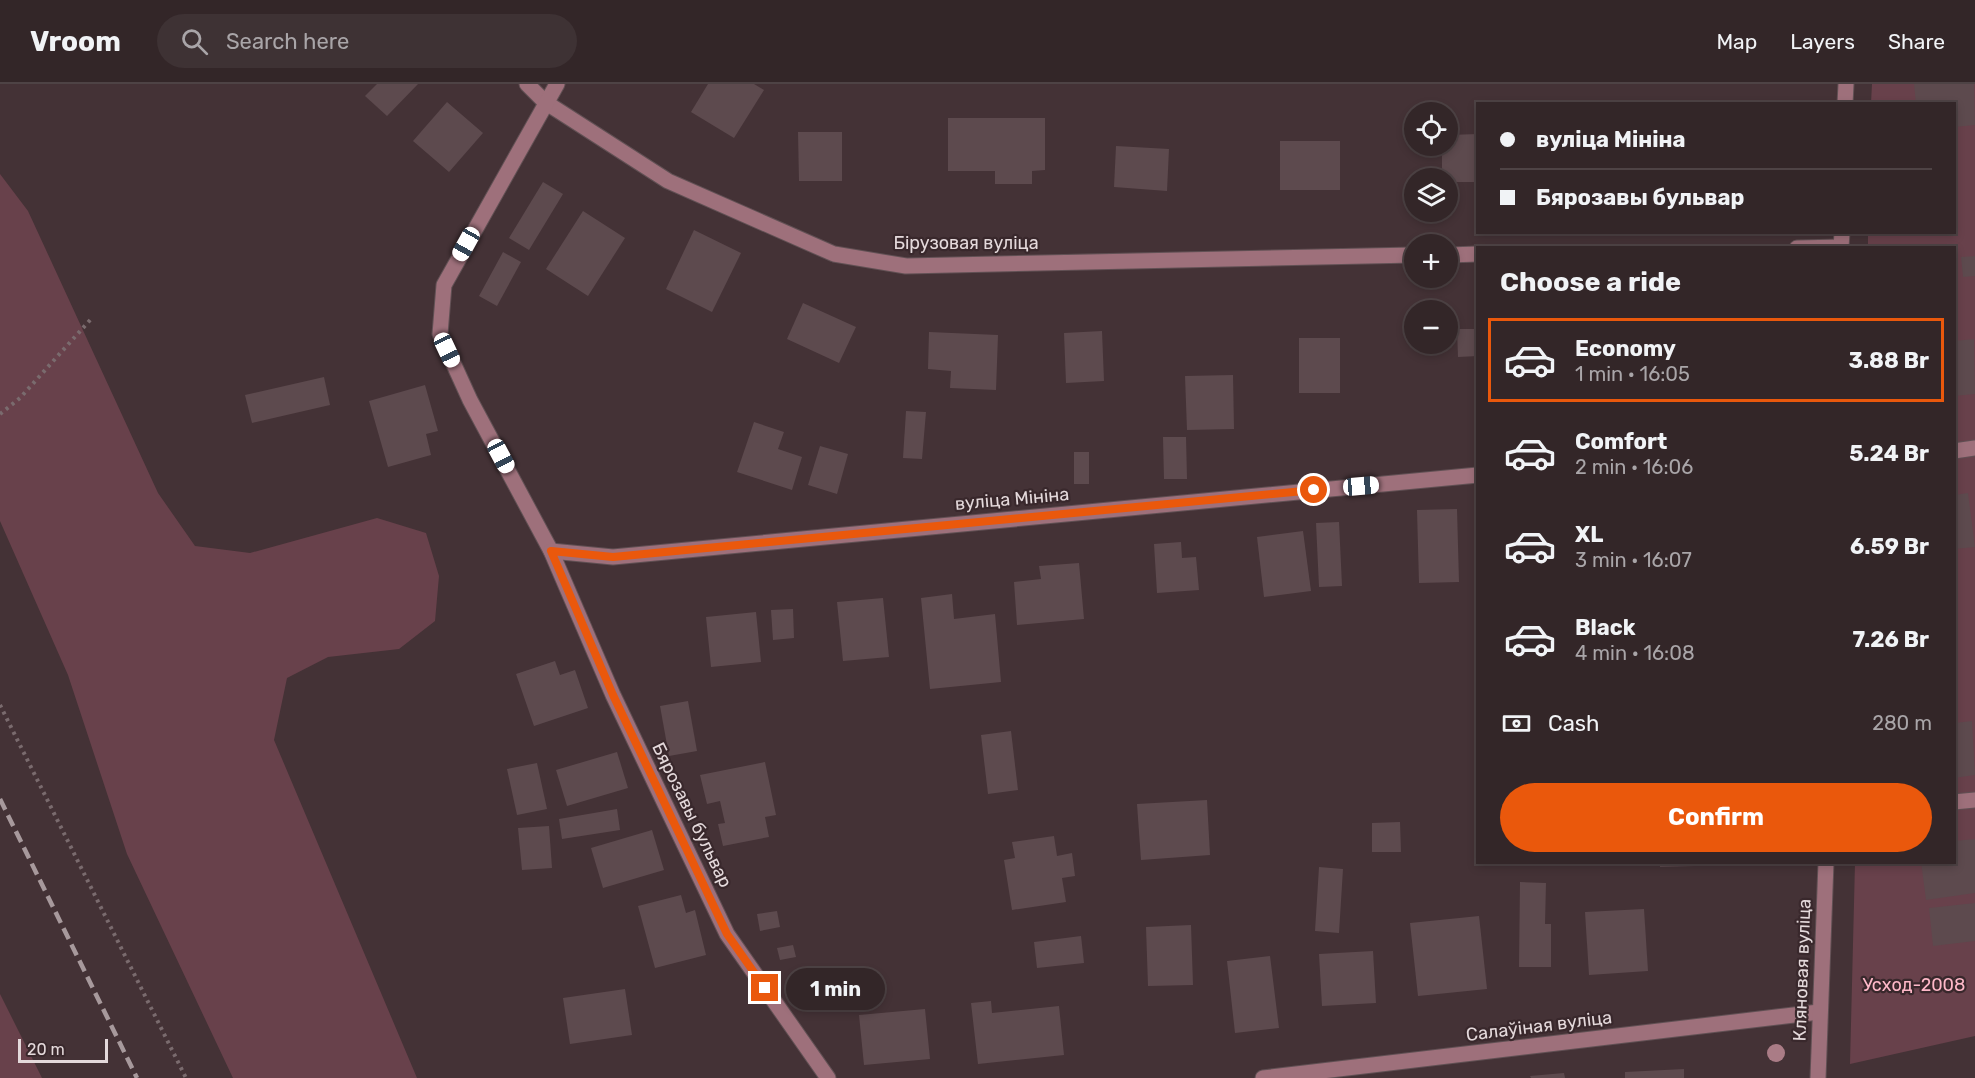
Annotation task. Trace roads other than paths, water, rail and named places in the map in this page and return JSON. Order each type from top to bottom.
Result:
[{"type":"street","name":"Бірузовая вуліца","points":[[527,84],[545,102],[668,181],[834,254],[906,266],[1404,255]]},
{"type":"street","name":"Бярозавы бульвар","points":[[557,84],[444,285],[440,334],[470,400],[551,551],[613,695],[727,934],[828,1078]]},
{"type":"street","points":[[1845,102],[1846,84]]},
{"type":"street","points":[[1812,246],[1841,242]]},
{"type":"street","points":[[1458,255],[1476,254]]},
{"type":"street","points":[[1956,452],[1975,448]]},
{"type":"street","name":"вуліца Мініна","points":[[551,551],[613,557],[1476,475]]},
{"type":"street","points":[[1956,802],[1975,800]]},
{"type":"street","name":"Кляновая вуліца","points":[[1818,1078],[1826,864]]},
{"type":"street","name":"Салаўіная вуліца","points":[[1263,1078],[1819,1012]]},
{"type":"railway","points":[[0,799],[137,1078]]},
{"type":"park label","name":"Усход-2008","points":[[1914,985]]}]
